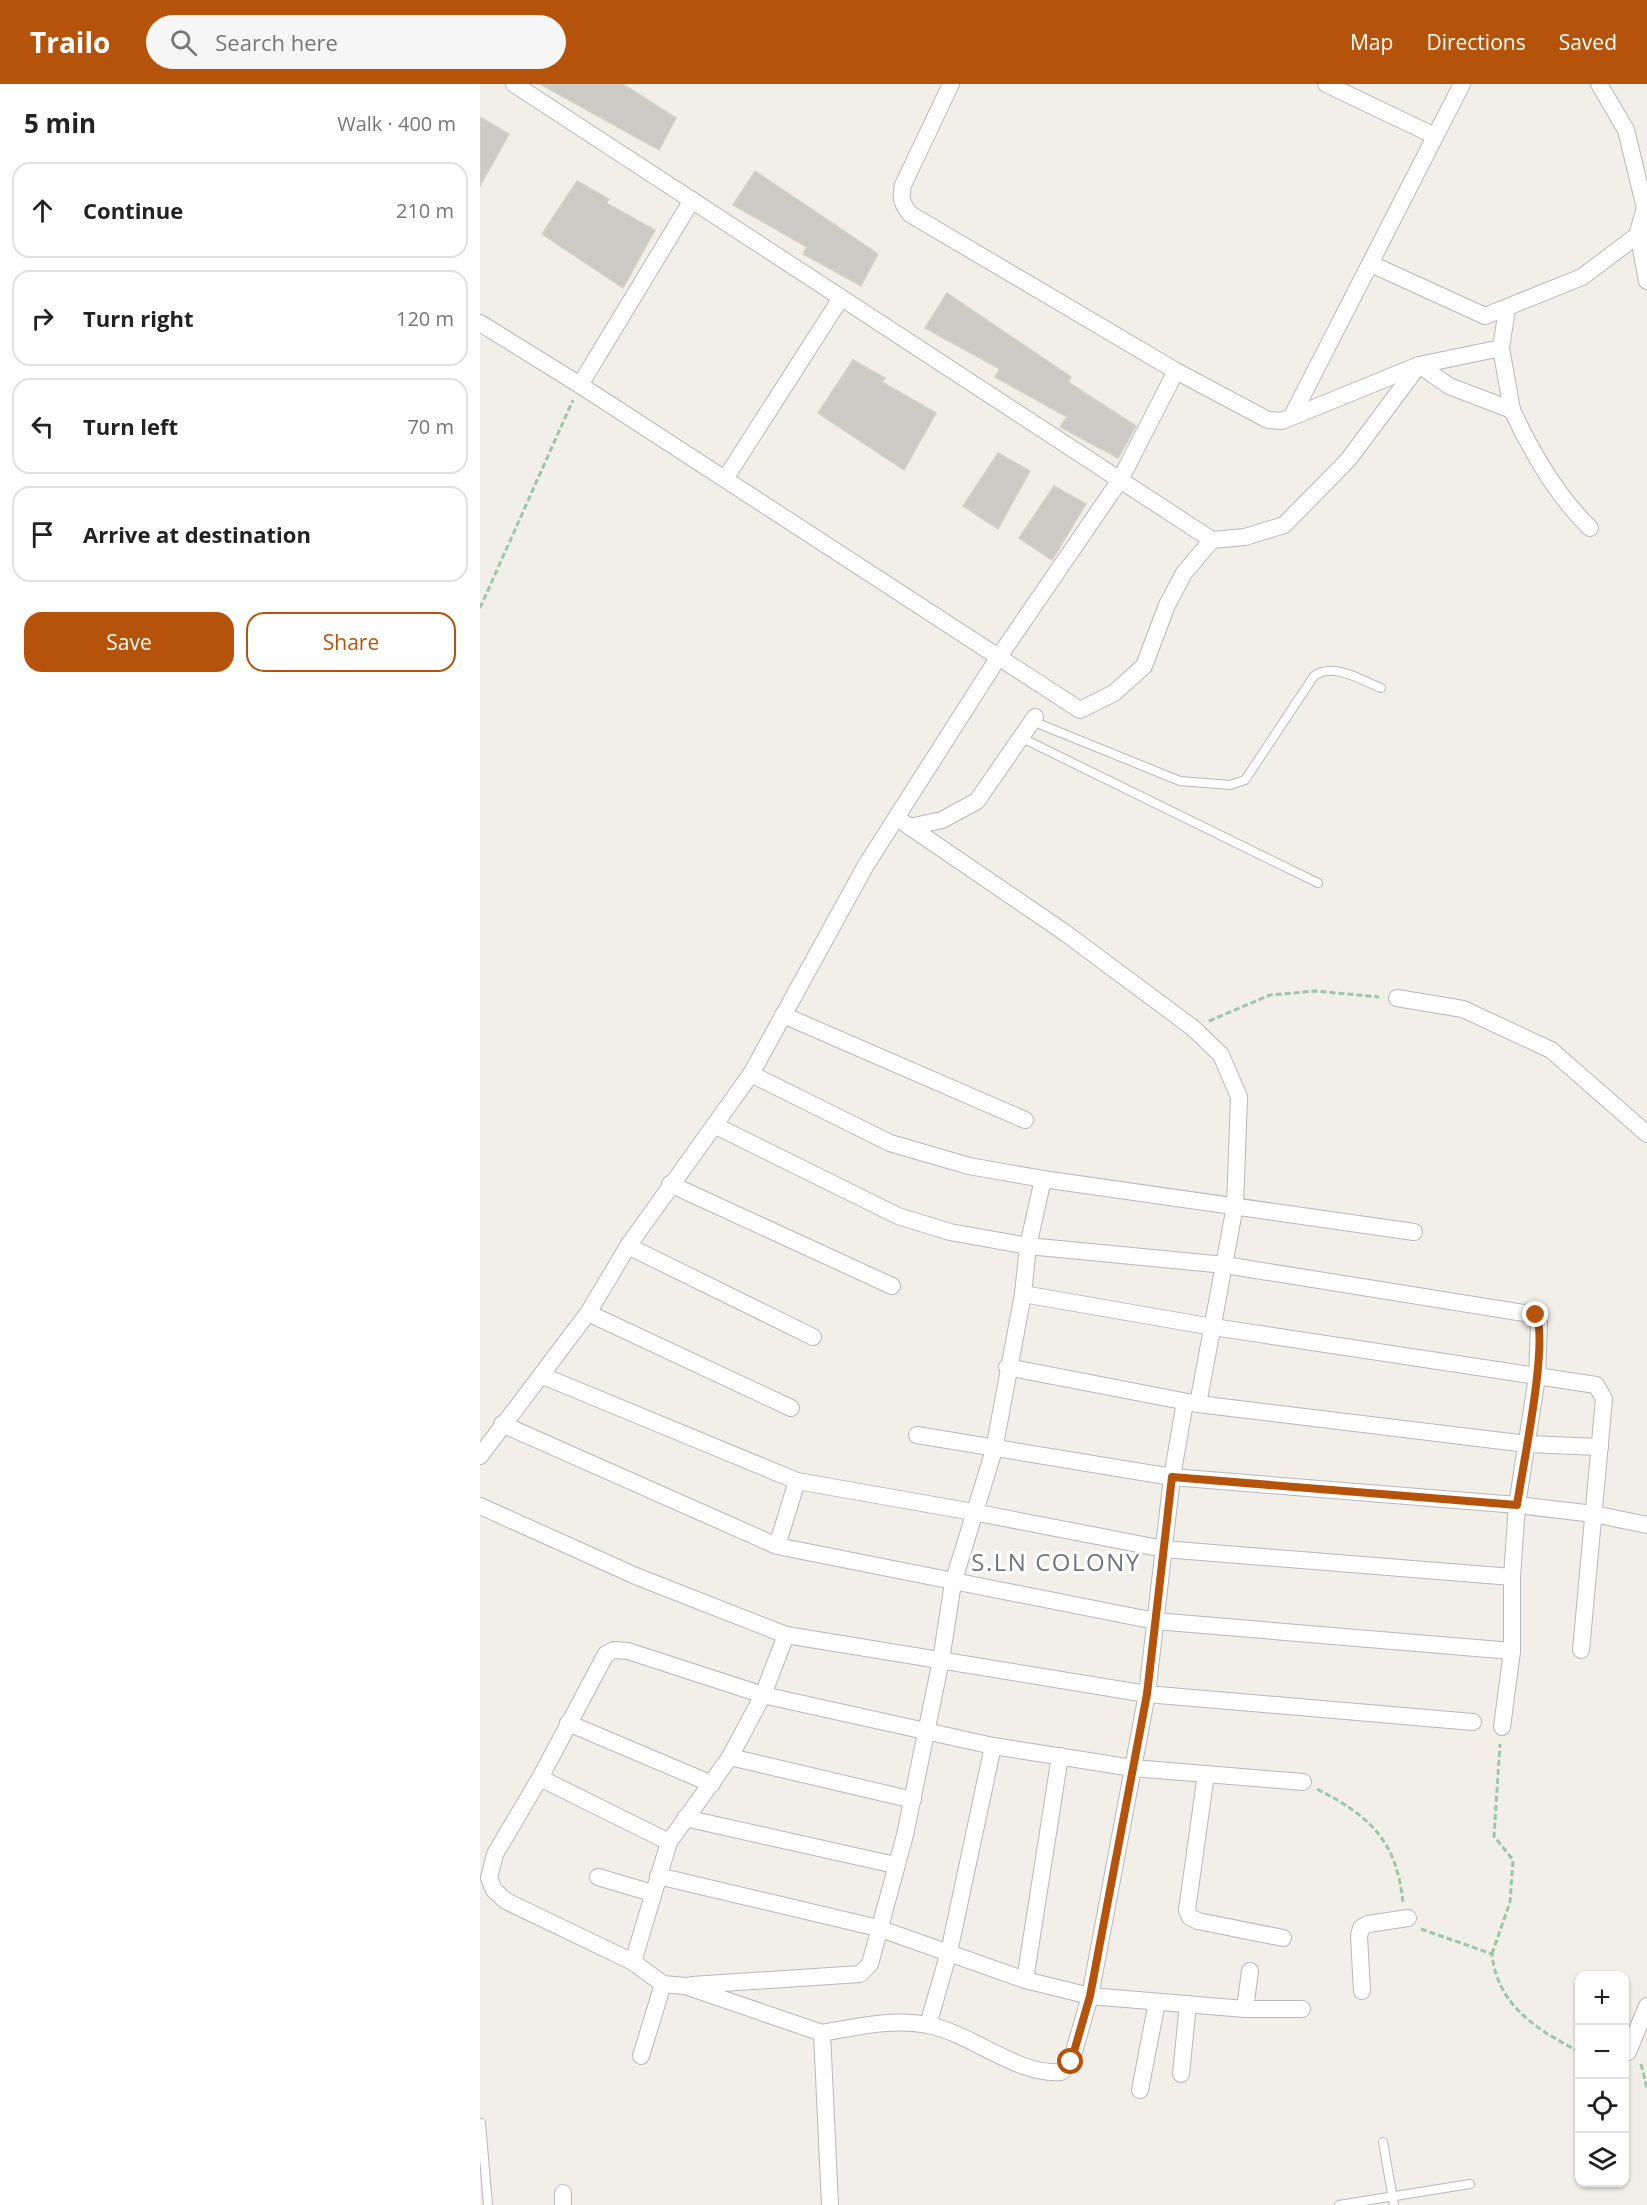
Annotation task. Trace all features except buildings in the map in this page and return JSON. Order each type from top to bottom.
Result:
[{"type":"street","points":[[514,84],[1212,540],[1245,537],[1284,525],[1348,460],[1419,364]]},
{"type":"street","points":[[951,84],[903,185],[900,196],[903,206],[910,214],[1176,371],[1268,420],[1282,421],[1419,364],[1501,348]]},
{"type":"street","points":[[1326,84],[1435,135]]},
{"type":"street","points":[[1292,416],[1462,84]]},
{"type":"street","points":[[1599,84],[1626,130],[1645,208],[1642,230],[1647,281]]},
{"type":"street","points":[[580,385],[692,200]]},
{"type":"street","points":[[1371,264],[1485,316],[1582,277],[1642,230]]},
{"type":"street","points":[[725,479],[841,298]]},
{"type":"street","points":[[1507,309],[1501,348],[1512,410],[1525,439],[1576,514],[1590,528]]},
{"type":"street","points":[[480,323],[580,385],[1080,710],[1114,693],[1144,666],[1171,597],[1184,573],[1212,540]]},
{"type":"street","points":[[1419,364],[1449,386],[1512,410]]},
{"type":"street","points":[[480,1456],[502,1424],[543,1376],[588,1313],[628,1246],[670,1184],[716,1126],[751,1074],[866,865],[904,822],[998,658],[1120,480],[1176,371]]},
{"type":"street","points":[[904,822],[942,820],[977,801],[1034,719]]},
{"type":"street","points":[[685,1986],[822,2033],[897,2023],[928,2025],[968,2039],[1032,2069],[1061,2072],[1071,2062],[1090,1996],[1147,1694],[1172,1477],[1213,1327],[1235,1206],[1239,1097],[1221,1055],[1193,1028],[1064,932],[904,822]]},
{"type":"street","points":[[1397,998],[1463,1009],[1551,1050],[1647,1134]]},
{"type":"street","points":[[783,1016],[1025,1120]]},
{"type":"street","points":[[751,1074],[890,1143],[969,1166],[1043,1179],[1414,1232]]},
{"type":"street","points":[[716,1126],[923,1226],[1028,1246],[1225,1265],[1531,1312],[1538,1318],[1537,1377],[1517,1505],[1512,1577],[1512,1650],[1502,1727]]},
{"type":"street","points":[[1043,1179],[1028,1246],[1023,1294],[1007,1367],[994,1450],[973,1512],[953,1583],[941,1660],[926,1729],[913,1800],[870,1964],[860,1974],[685,1986],[663,1984],[633,1962],[506,1901],[494,1890],[489,1878],[488,1850],[540,1778],[601,1660],[614,1650],[628,1651],[763,1695],[926,1729],[993,1746],[1133,1768],[1304,1782]]},
{"type":"street","points":[[670,1184],[892,1286]]},
{"type":"street","points":[[628,1246],[813,1337]]},
{"type":"street","points":[[1023,1294],[1213,1327],[1537,1377],[1592,1383],[1599,1388],[1604,1399],[1581,1650]]},
{"type":"street","points":[[588,1313],[791,1408]]},
{"type":"street","points":[[1007,1367],[1191,1403],[1527,1444],[1600,1447]]},
{"type":"street","points":[[543,1376],[797,1481],[973,1512],[1164,1550],[1512,1577]]},
{"type":"street","points":[[502,1424],[777,1546],[953,1583],[1155,1621],[1512,1650]]},
{"type":"street","points":[[917,1435],[994,1450],[1172,1477],[1517,1505],[1594,1514],[1647,1524]]},
{"type":"street","points":[[777,1546],[797,1481]]},
{"type":"street","points":[[480,1506],[638,1577],[786,1635],[1147,1694],[1473,1722]]},
{"type":"street","points":[[633,1962],[669,1842],[730,1757],[763,1695],[786,1635]]},
{"type":"street","points":[[568,1723],[712,1784]]},
{"type":"street","points":[[928,2025],[949,1952],[993,1746]]},
{"type":"street","points":[[1025,1980],[1060,1756]]},
{"type":"street","points":[[730,1757],[913,1800]]},
{"type":"street","points":[[1206,1774],[1187,1910],[1190,1917],[1198,1921],[1282,1938]]},
{"type":"street","points":[[540,1778],[669,1842]]},
{"type":"street","points":[[685,1818],[895,1865]]},
{"type":"street","points":[[658,1876],[878,1928],[1025,1980],[1090,1996],[1245,2009],[1302,2010]]},
{"type":"street","points":[[597,1877],[652,1893]]},
{"type":"street","points":[[1362,1991],[1359,1936],[1362,1928],[1368,1924],[1408,1918]]},
{"type":"street","points":[[1245,2009],[1250,1971]]},
{"type":"street","points":[[641,2056],[663,1984]]},
{"type":"street","points":[[1140,2090],[1157,2002]]},
{"type":"street","points":[[1181,2074],[1188,2004]]},
{"type":"street","points":[[1629,2050],[1647,2006]]},
{"type":"street","points":[[822,2033],[830,2205]]},
{"type":"lane","points":[[1034,719],[1180,781],[1230,785],[1245,780],[1314,676],[1320,671],[1330,670],[1381,688]]},
{"type":"lane","points":[[1022,738],[1318,883]]},
{"type":"lane","points":[[481,2123],[488,2205]]},
{"type":"lane","points":[[1383,2142],[1393,2201]]},
{"type":"lane","points":[[1339,2205],[1393,2201],[1470,2184]]},
{"type":"path","points":[[480,608],[580,385]]},
{"type":"path","points":[[1193,1028],[1270,995],[1315,992],[1397,998]]},
{"type":"path","points":[[1502,1727],[1494,1836],[1513,1860],[1510,1902],[1492,1954],[1493,1972],[1499,1988],[1510,2002],[1549,2037],[1575,2050]]},
{"type":"path","points":[[1304,1782],[1361,1815],[1379,1832],[1400,1876],[1403,1908],[1408,1918],[1418,1928],[1492,1954]]},
{"type":"district","name":"S.LN COLONY","points":[[1056,1563]]},
{"type":"route","points":[[1071,2062],[1090,1996],[1147,1694],[1172,1477],[1517,1505],[1537,1377],[1539,1324],[1536,1315]]}]
